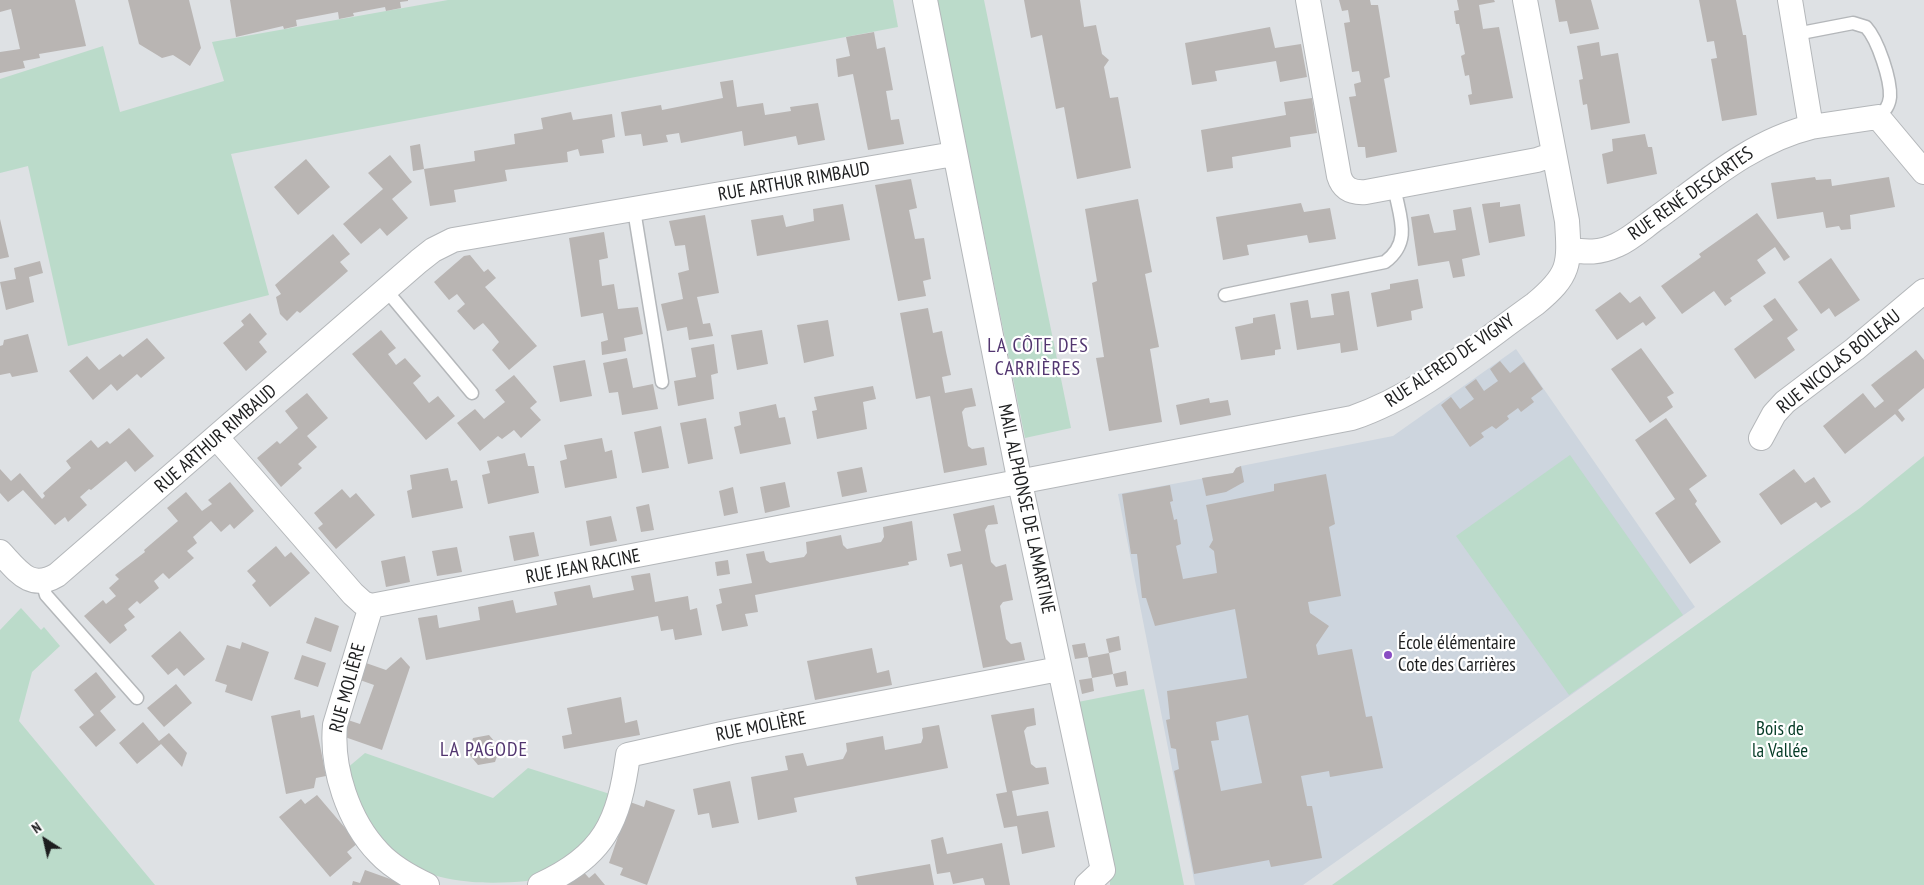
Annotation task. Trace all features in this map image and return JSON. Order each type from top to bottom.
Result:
[{"type":"street","name":"MAIL ALPHONSE DE LAMARTINE","points":[[925,0],[954,154],[1059,669],[1095,878]]},
{"type":"street","points":[[1308,0],[1339,176],[1342,184],[1349,190],[1358,192],[1394,186],[1537,160],[1554,154]]},
{"type":"street","name":"RUE ALFRED DE VIGNY","points":[[1020,483],[1333,423],[1374,411],[1408,393],[1551,290],[1565,272],[1569,249],[1567,221],[1525,0]]},
{"type":"street","points":[[1790,0],[1811,126]]},
{"type":"street","points":[[1878,117],[1924,172]]},
{"type":"street","name":"RUE RENÉ DESCARTES","points":[[1569,249],[1584,253],[1596,252],[1619,245],[1729,166],[1765,143],[1785,133],[1811,126],[1878,117]]},
{"type":"street","name":"RUE ARTHUR RIMBAUD","points":[[42,582],[68,568],[386,290],[433,250],[453,240],[954,154]]},
{"type":"street","name":"RUE NICOLAS BOILEAU","points":[[1761,438],[1774,414],[1786,402],[1856,349],[1924,291]]},
{"type":"street","points":[[217,438],[353,594],[363,603],[371,606]]},
{"type":"street","name":"RUE JEAN RACINE","points":[[371,606],[1020,483]]},
{"type":"street","points":[[0,552],[18,571],[35,581],[42,582]]},
{"type":"street","name":"RUE MOLIÈRE","points":[[371,606],[335,725],[334,739],[340,776],[348,802],[366,838],[394,866],[427,885]]},
{"type":"street","name":"RUE MOLIÈRE","points":[[540,885],[577,864],[605,834],[616,814],[623,793],[628,755],[731,732],[1059,669]]},
{"type":"lane","points":[[1796,34],[1854,23],[1866,27],[1878,46],[1889,89],[1888,105],[1878,117]]},
{"type":"lane","points":[[1225,295],[1385,262],[1398,251],[1403,236],[1394,186]]},
{"type":"lane","points":[[634,210],[662,382]]},
{"type":"lane","points":[[386,290],[472,393]]},
{"type":"lane","points":[[42,582],[42,590],[46,596],[137,698]]},
{"type":"shaded area","name":"École élémentaire Cote des Carrières","points":[[1516,349],[1695,607],[1303,885],[1195,885],[1118,494],[1233,473],[1236,468],[1241,466],[1393,436]]},
{"type":"green space","points":[[448,0],[893,0],[898,27],[231,154],[269,295],[68,346],[28,166],[0,173],[0,79],[103,46],[120,112],[224,81],[212,42]]},
{"type":"green space","points":[[937,0],[984,0],[1071,428],[1025,438]]},
{"type":"green space","points":[[1570,455],[1683,615],[1569,695],[1456,536]]},
{"type":"green space","name":"Bois de la Vallée","points":[[1924,456],[1924,885],[1332,885],[1860,508]]},
{"type":"green space","points":[[21,608],[41,630],[44,627],[60,646],[32,672],[19,721],[155,885],[0,885],[0,630]]},
{"type":"green space","points":[[1144,689],[1184,885],[1110,885],[1110,873],[1078,702]]},
{"type":"green space","points":[[365,753],[493,798],[528,768],[610,794],[600,823],[589,838],[575,852],[543,874],[527,881],[493,883],[457,880],[440,877],[408,864],[394,854],[377,835],[365,814],[346,769]]},
{"type":"building","points":[[0,0],[75,0],[86,46],[39,54],[40,58],[23,61],[25,68],[0,73],[0,52],[20,49],[11,9],[0,12]]},
{"type":"building","points":[[128,0],[189,0],[201,48],[190,66],[173,55],[162,58],[139,44]]},
{"type":"building","points":[[230,0],[408,1],[400,2],[401,8],[386,11],[385,7],[353,13],[354,16],[339,19],[338,12],[296,20],[297,26],[284,29],[283,26],[236,37]]},
{"type":"building","points":[[1024,0],[1080,0],[1084,27],[1096,25],[1102,54],[1109,60],[1104,67],[1110,98],[1118,97],[1131,168],[1077,179],[1064,107],[1056,109],[1042,35],[1031,38]]},
{"type":"building","points":[[1339,0],[1370,0],[1371,5],[1378,5],[1390,77],[1384,79],[1397,152],[1366,158],[1365,147],[1358,147],[1349,97],[1356,96],[1354,84],[1361,82],[1359,71],[1352,72],[1344,23],[1350,22],[1348,10],[1342,11]]},
{"type":"building","points":[[1457,0],[1494,0],[1495,2],[1479,5],[1483,29],[1499,27],[1513,98],[1470,105],[1468,95],[1472,94],[1469,75],[1465,76],[1461,56],[1465,54],[1459,24],[1456,24],[1454,11],[1459,10]]},
{"type":"building","points":[[1555,0],[1591,0],[1599,29],[1570,34],[1567,21],[1559,22]]},
{"type":"building","points":[[1699,0],[1736,0],[1743,35],[1746,35],[1757,115],[1722,121],[1711,59],[1717,58],[1714,41],[1707,42]]},
{"type":"building","points":[[1270,27],[1275,48],[1301,44],[1307,77],[1280,82],[1276,61],[1215,71],[1217,81],[1192,85],[1185,43]]},
{"type":"building","points":[[874,32],[877,49],[885,47],[893,90],[886,91],[891,120],[899,119],[904,144],[868,150],[853,74],[838,77],[836,59],[850,56],[846,37]]},
{"type":"building","points":[[1599,42],[1601,56],[1618,53],[1630,123],[1591,130],[1587,104],[1583,105],[1581,93],[1579,80],[1583,79],[1577,46]]},
{"type":"building","points":[[733,80],[737,107],[763,103],[765,115],[791,111],[790,107],[818,103],[825,140],[798,145],[796,136],[744,146],[742,131],[681,143],[679,133],[666,135],[668,142],[643,146],[641,134],[625,136],[621,112],[661,105],[662,110],[723,98],[720,82]]},
{"type":"building","points":[[1312,98],[1317,133],[1290,137],[1291,147],[1232,157],[1233,168],[1207,172],[1201,130],[1286,115],[1284,102]]},
{"type":"building","points":[[571,112],[573,120],[612,114],[615,137],[602,140],[604,153],[580,156],[578,149],[567,152],[568,162],[505,170],[507,181],[454,190],[456,202],[430,206],[424,169],[475,161],[474,151],[515,144],[514,134],[543,129],[541,118]]},
{"type":"building","points":[[1645,134],[1648,147],[1652,147],[1657,174],[1607,184],[1602,154],[1613,151],[1612,139]]},
{"type":"building","points":[[420,144],[424,169],[413,171],[410,146]]},
{"type":"building","points":[[390,155],[412,182],[392,199],[408,218],[387,236],[380,228],[361,244],[343,224],[383,189],[368,173]]},
{"type":"building","points":[[306,159],[330,187],[298,215],[274,187]]},
{"type":"building","points":[[1815,177],[1816,180],[1831,179],[1832,186],[1889,177],[1895,207],[1850,215],[1851,229],[1841,230],[1839,226],[1826,228],[1823,212],[1777,219],[1771,183]]},
{"type":"building","points":[[911,179],[917,208],[909,210],[915,239],[924,238],[931,279],[923,281],[926,296],[898,301],[875,185]]},
{"type":"building","points":[[1138,199],[1152,272],[1145,274],[1159,347],[1150,349],[1162,422],[1109,431],[1096,358],[1104,357],[1092,283],[1097,281],[1085,209]]},
{"type":"building","points":[[1500,202],[1500,207],[1520,204],[1525,236],[1489,243],[1482,204]]},
{"type":"building","points":[[1301,203],[1304,212],[1330,208],[1336,239],[1309,243],[1307,235],[1247,245],[1249,255],[1223,260],[1216,217]]},
{"type":"building","points":[[843,204],[850,240],[757,256],[751,220],[783,215],[786,227],[814,221],[813,209]]},
{"type":"building","points":[[1471,207],[1480,255],[1462,259],[1465,276],[1453,278],[1449,261],[1418,266],[1411,217],[1429,214],[1434,233],[1456,230],[1453,210]]},
{"type":"building","points":[[1757,213],[1790,257],[1784,261],[1775,247],[1757,260],[1766,273],[1730,298],[1732,301],[1725,306],[1714,291],[1682,314],[1661,286],[1701,257],[1699,254]]},
{"type":"building","points":[[705,215],[719,293],[697,297],[703,324],[710,323],[713,336],[689,340],[687,327],[667,331],[661,304],[683,299],[678,273],[689,270],[685,245],[675,246],[669,221]]},
{"type":"building","points":[[0,219],[9,257],[0,259]]},
{"type":"building","points":[[604,232],[608,258],[599,260],[602,286],[614,284],[618,309],[638,307],[643,334],[624,338],[626,351],[602,355],[601,342],[608,340],[603,313],[581,317],[569,238]]},
{"type":"building","points":[[333,234],[350,254],[340,262],[348,271],[300,313],[297,311],[287,321],[280,314],[276,297],[281,294],[275,285]]},
{"type":"building","points":[[470,255],[484,272],[488,269],[496,278],[485,287],[537,346],[509,370],[492,350],[499,342],[491,332],[483,323],[474,330],[457,311],[465,304],[457,294],[449,300],[434,282],[464,256]]},
{"type":"building","points":[[1831,258],[1860,300],[1835,317],[1829,308],[1821,314],[1798,282]]},
{"type":"building","points":[[40,261],[43,273],[29,277],[34,302],[6,310],[0,282],[16,279],[14,268]]},
{"type":"building","points":[[1418,279],[1423,308],[1411,311],[1412,320],[1377,327],[1371,293],[1390,289],[1390,284]]},
{"type":"building","points":[[1349,291],[1358,350],[1341,353],[1340,343],[1297,350],[1290,303],[1308,300],[1311,318],[1334,315],[1331,294]]},
{"type":"building","points":[[1620,292],[1630,303],[1640,296],[1656,318],[1646,326],[1643,322],[1617,340],[1595,310]]},
{"type":"building","points":[[1775,298],[1798,330],[1787,338],[1795,350],[1755,379],[1734,349],[1773,320],[1763,306]]},
{"type":"building","points":[[928,308],[933,333],[942,331],[951,375],[942,377],[945,393],[972,388],[976,406],[965,408],[962,412],[968,446],[972,449],[984,447],[987,465],[944,473],[930,396],[916,399],[900,313]]},
{"type":"building","points":[[250,313],[267,334],[259,342],[267,352],[246,371],[223,343],[244,325],[241,321]]},
{"type":"building","points":[[1275,314],[1281,349],[1275,350],[1275,355],[1241,360],[1235,327],[1253,323],[1253,318]]},
{"type":"building","points":[[828,320],[834,356],[804,363],[797,325]]},
{"type":"building","points":[[381,330],[396,348],[388,354],[396,365],[405,358],[421,376],[413,383],[429,403],[438,396],[455,416],[426,440],[352,354]]},
{"type":"building","points":[[762,330],[768,364],[737,370],[731,335]]},
{"type":"building","points":[[28,334],[38,372],[12,377],[10,373],[0,375],[0,346],[3,345],[4,340]]},
{"type":"building","points":[[147,338],[165,358],[141,378],[137,374],[117,391],[111,384],[93,400],[69,371],[87,356],[99,370],[120,354],[123,357]]},
{"type":"building","points":[[714,344],[718,373],[711,375],[714,399],[678,406],[674,381],[696,377],[691,348]]},
{"type":"building","points":[[1641,348],[1674,393],[1667,397],[1673,407],[1650,423],[1611,369]]},
{"type":"building","points":[[1916,350],[1924,360],[1924,388],[1898,410],[1905,419],[1902,422],[1895,414],[1845,454],[1823,426],[1863,393],[1875,408],[1884,401],[1871,385]]},
{"type":"building","points":[[627,358],[633,388],[653,384],[658,409],[622,415],[618,392],[609,393],[603,363]]},
{"type":"building","points":[[585,360],[592,396],[560,402],[553,366]]},
{"type":"building","points":[[1500,361],[1510,373],[1524,362],[1543,389],[1531,398],[1534,402],[1521,412],[1518,408],[1507,416],[1509,419],[1496,429],[1492,426],[1481,433],[1484,437],[1470,447],[1441,405],[1451,397],[1460,409],[1474,399],[1465,387],[1476,379],[1484,391],[1498,381],[1490,369]]},
{"type":"building","points":[[514,375],[537,402],[530,408],[541,420],[521,438],[514,430],[502,439],[498,436],[480,451],[457,423],[475,409],[484,419],[505,402],[495,390]]},
{"type":"building","points":[[873,386],[876,399],[863,402],[867,429],[817,439],[812,411],[817,410],[814,397]]},
{"type":"building","points":[[307,393],[328,418],[307,436],[317,447],[298,464],[302,468],[281,487],[257,458],[277,441],[280,444],[298,428],[285,411]]},
{"type":"building","points":[[1209,398],[1210,403],[1228,400],[1231,415],[1180,425],[1176,405]]},
{"type":"building","points":[[776,404],[779,418],[785,417],[791,444],[740,454],[734,427],[741,425],[739,412]]},
{"type":"building","points":[[706,418],[713,459],[688,464],[680,423]]},
{"type":"building","points":[[1666,418],[1707,476],[1689,489],[1697,501],[1695,504],[1721,542],[1690,564],[1655,513],[1675,499],[1635,440]]},
{"type":"building","points":[[661,426],[669,468],[642,473],[634,432]]},
{"type":"building","points":[[129,428],[154,456],[135,472],[126,461],[91,490],[89,489],[80,497],[87,505],[68,522],[65,517],[55,525],[23,490],[8,502],[0,493],[0,469],[11,481],[20,473],[42,499],[45,496],[43,493],[71,468],[66,461],[91,440],[98,448],[107,441],[110,444]]},
{"type":"building","points":[[602,438],[605,452],[612,450],[617,478],[565,488],[560,461],[567,459],[564,445]]},
{"type":"building","points":[[525,453],[528,466],[534,466],[539,493],[488,504],[482,475],[490,473],[487,461]]},
{"type":"building","points":[[1241,466],[1244,482],[1226,492],[1206,496],[1202,478],[1233,473],[1236,468]]},
{"type":"building","points":[[862,467],[867,492],[842,497],[837,472]]},
{"type":"building","points":[[448,468],[451,481],[457,480],[463,508],[412,518],[407,491],[412,489],[410,475]]},
{"type":"building","points":[[1794,469],[1805,483],[1814,477],[1831,502],[1821,508],[1816,502],[1781,525],[1759,494]]},
{"type":"building","points":[[1326,474],[1335,524],[1329,527],[1341,596],[1308,602],[1310,613],[1329,626],[1316,645],[1318,655],[1352,649],[1366,717],[1372,716],[1383,768],[1330,777],[1329,771],[1301,776],[1307,806],[1312,806],[1322,858],[1271,867],[1269,860],[1194,874],[1174,771],[1179,769],[1176,749],[1171,748],[1166,720],[1170,719],[1167,691],[1247,678],[1235,609],[1155,626],[1146,598],[1142,598],[1137,554],[1131,554],[1122,494],[1170,485],[1173,501],[1170,502],[1174,520],[1177,519],[1181,544],[1176,546],[1183,579],[1217,573],[1214,551],[1209,547],[1213,540],[1206,505],[1274,491],[1274,484]],"holes":[[[1248,715],[1262,783],[1221,791],[1211,741],[1219,740],[1216,722]]]},
{"type":"building","points":[[230,482],[254,511],[234,529],[230,524],[221,532],[211,521],[193,537],[197,543],[187,551],[194,558],[169,579],[163,573],[154,581],[159,588],[140,604],[137,601],[128,609],[135,617],[124,625],[127,630],[110,644],[84,616],[103,600],[106,604],[116,596],[109,588],[119,579],[115,575],[145,552],[144,550],[178,521],[167,508],[186,492],[202,511],[212,504],[208,500]]},
{"type":"building","points":[[785,482],[790,507],[765,513],[760,487]]},
{"type":"building","points":[[733,487],[738,513],[724,516],[719,491]]},
{"type":"building","points":[[342,489],[350,498],[356,493],[375,515],[336,549],[318,528],[323,524],[314,513]]},
{"type":"building","points":[[649,504],[654,530],[641,532],[636,507]]},
{"type":"building","points":[[994,505],[998,524],[988,525],[985,530],[991,562],[996,567],[1006,564],[1013,600],[1003,602],[1000,606],[1006,639],[1011,644],[1021,642],[1025,660],[983,668],[962,564],[950,567],[947,554],[961,551],[953,514]]},
{"type":"building","points":[[611,516],[617,541],[590,546],[586,521]]},
{"type":"building","points":[[912,521],[917,560],[908,562],[909,565],[755,595],[758,612],[745,614],[748,626],[722,631],[716,605],[722,603],[719,589],[752,583],[746,554],[764,551],[766,560],[770,563],[804,557],[807,553],[806,542],[841,535],[843,545],[847,549],[881,542],[884,537],[883,527]]},
{"type":"building","points":[[534,532],[539,556],[514,561],[509,536]]},
{"type":"building","points":[[276,546],[285,557],[291,552],[310,573],[270,607],[252,585],[256,581],[247,571]]},
{"type":"building","points":[[457,547],[462,572],[437,576],[432,551]]},
{"type":"building","points":[[405,556],[410,582],[386,587],[381,561]]},
{"type":"building","points":[[728,560],[730,574],[717,576],[715,562]]},
{"type":"building","points":[[650,573],[655,602],[688,596],[690,610],[697,608],[702,635],[675,640],[673,629],[661,631],[658,616],[426,660],[418,618],[437,615],[439,628],[480,620],[478,607],[513,600],[516,613],[557,605],[554,592],[590,585],[593,598],[634,590],[631,576]]},
{"type":"building","points":[[315,617],[339,626],[331,652],[306,643]]},
{"type":"building","points":[[180,631],[205,659],[184,676],[177,668],[168,675],[151,656]]},
{"type":"building","points":[[1119,636],[1121,650],[1109,653],[1106,639]]},
{"type":"building","points":[[242,642],[269,652],[252,701],[225,692],[227,685],[215,681],[227,645],[240,649]]},
{"type":"building","points":[[1085,643],[1088,657],[1075,659],[1072,645]]},
{"type":"building","points":[[872,648],[877,673],[889,670],[892,685],[815,700],[807,661]]},
{"type":"building","points":[[1109,653],[1113,674],[1092,678],[1088,657]]},
{"type":"building","points":[[302,655],[326,663],[318,687],[294,679]]},
{"type":"building","points":[[401,657],[410,667],[382,750],[342,736],[348,720],[360,724],[374,685],[360,680],[366,663],[386,670]]},
{"type":"building","points":[[1126,671],[1128,685],[1116,687],[1113,674]]},
{"type":"building","points":[[96,672],[116,697],[100,711],[116,730],[96,747],[79,727],[94,715],[74,690]]},
{"type":"building","points":[[1092,678],[1094,691],[1082,694],[1079,680]]},
{"type":"building","points":[[176,684],[192,703],[164,727],[147,708]]},
{"type":"building","points":[[621,697],[625,723],[637,720],[640,735],[564,749],[562,736],[572,734],[567,708]]},
{"type":"building","points":[[1034,708],[1036,725],[1027,727],[1024,731],[1031,764],[1036,768],[1046,767],[1049,784],[1012,791],[1017,816],[1048,811],[1055,847],[1022,854],[1017,826],[1004,828],[996,794],[1007,792],[991,715]]},
{"type":"building","points":[[300,710],[301,718],[314,715],[326,776],[316,778],[314,788],[286,794],[271,716]]},
{"type":"building","points":[[143,722],[159,741],[169,733],[187,753],[182,767],[161,744],[137,764],[119,743]]},
{"type":"building","points":[[939,725],[948,768],[794,798],[797,812],[758,820],[751,777],[788,770],[785,756],[803,753],[807,766],[843,759],[847,751],[846,743],[883,736],[885,750],[921,743],[923,738],[922,728]]},
{"type":"building","points":[[489,735],[500,748],[495,762],[478,765],[468,753],[473,738]]},
{"type":"building","points":[[730,781],[739,823],[712,828],[709,813],[698,815],[693,789]]},
{"type":"building","points":[[317,795],[358,843],[347,852],[352,858],[330,877],[279,817],[301,799],[305,804]]},
{"type":"building","points":[[646,800],[675,810],[647,885],[620,875],[623,868],[609,863],[630,802],[644,807]]},
{"type":"building","points":[[943,837],[947,854],[1002,843],[1010,885],[985,885],[983,878],[953,884],[950,872],[937,874],[931,840]]},
{"type":"building","points":[[930,864],[934,885],[857,885],[855,877]]},
{"type":"building","points":[[580,868],[589,878],[595,873],[605,885],[560,885]]},
{"type":"building","points":[[365,870],[407,885],[352,885],[353,881],[360,883]]},
{"type":"place","name":"École élémentaire Cote des Carrières","points":[[1388,655]]},
{"type":"district","name":"LA CÔTE DES CARRIÈRES","points":[[1038,358]]},
{"type":"district","name":"LA PAGODE","points":[[484,750]]}]
